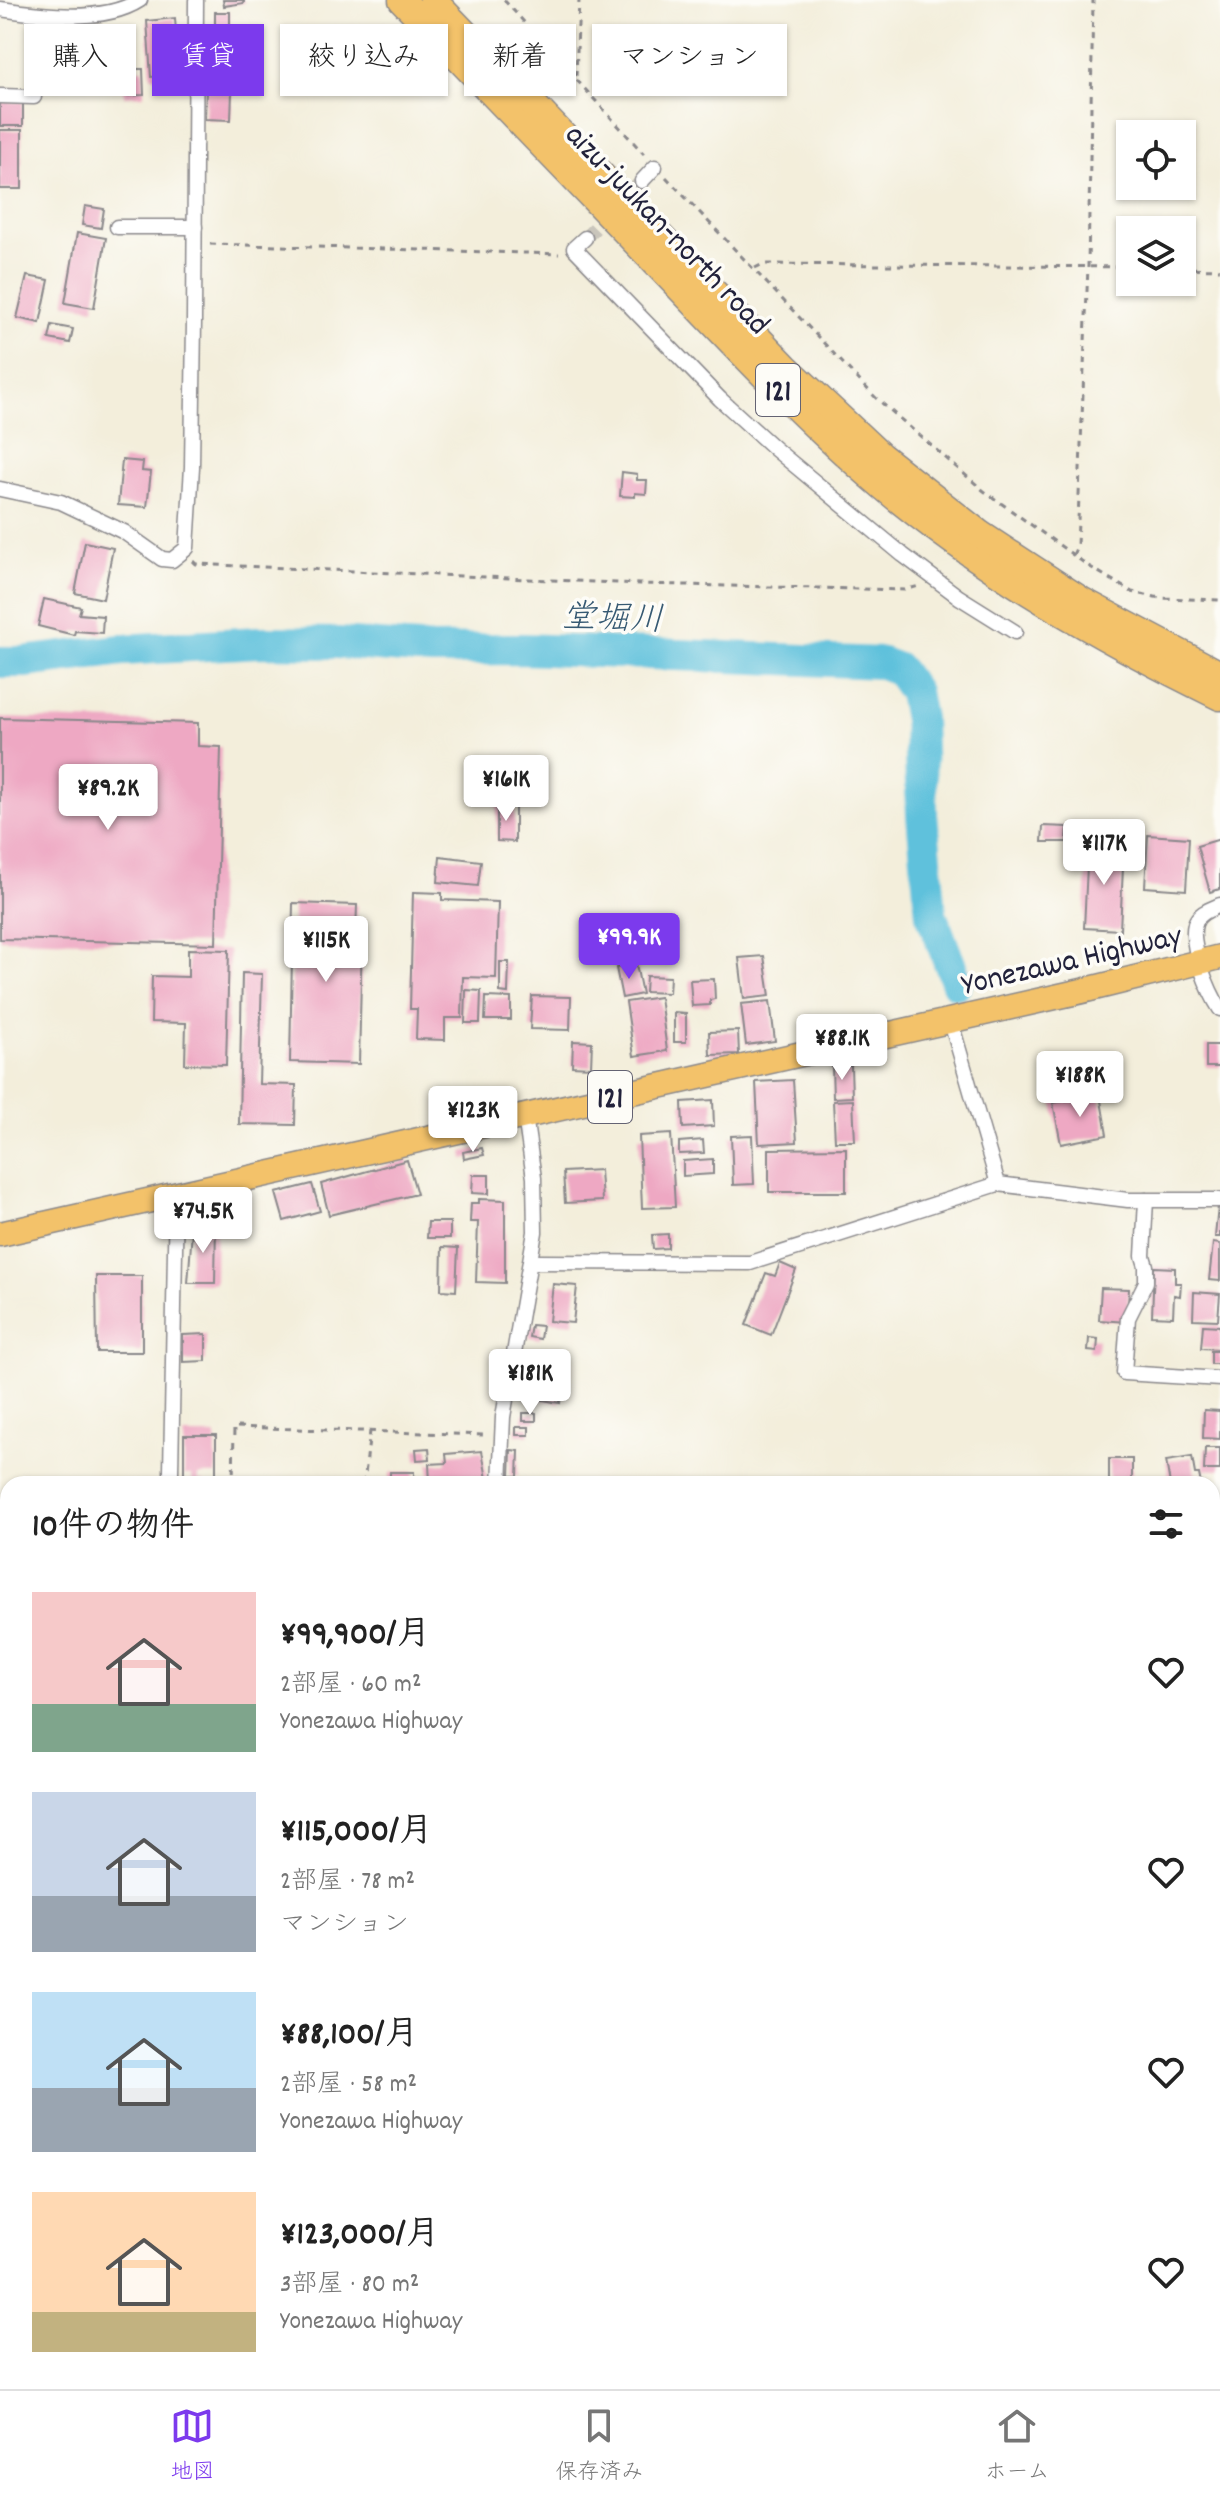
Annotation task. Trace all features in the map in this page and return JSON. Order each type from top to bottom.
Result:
[{"type":"highway","name":"aizu-juukan-north road","points":[[402,0],[789,401],[883,486],[960,545],[1068,617],[1220,697]]},
{"type":"highway","name":"aizu-juukan-north road","points":[[433,0],[786,367],[881,456],[980,534],[1081,600],[1220,674]]},
{"type":"highway","name":"Yonezawa Highway","points":[[0,1234],[1210,959]]},
{"type":"street","points":[[0,9],[65,16],[120,10],[140,0]]},
{"type":"street","points":[[0,489],[61,502],[88,513],[124,532],[162,559],[172,560],[183,553],[189,541],[196,0]]},
{"type":"street","points":[[0,96],[34,97]]},
{"type":"street","points":[[642,181],[655,167]]},
{"type":"street","points":[[117,227],[195,227]]},
{"type":"street","points":[[580,243],[720,399],[833,498],[933,577],[1015,632]]},
{"type":"street","points":[[1220,905],[1201,915],[1195,923],[1195,940],[1210,959],[1213,999],[1220,1009]]},
{"type":"street","points":[[950,1019],[998,1184]]},
{"type":"street","points":[[500,1476],[501,1435],[511,1362],[535,1232],[534,1178],[525,1116]]},
{"type":"street","points":[[535,1262],[750,1263],[998,1184],[1146,1200],[1220,1200]]},
{"type":"street","points":[[171,1472],[176,1195]]},
{"type":"street","points":[[1146,1200],[1143,1256],[1146,1282],[1128,1318],[1124,1373],[1220,1379]]},
{"type":"path","points":[[504,0],[526,24]]},
{"type":"path","points":[[576,59],[579,0]]},
{"type":"path","points":[[1073,555],[1077,546],[1088,266],[1093,0]]},
{"type":"path","points":[[576,80],[876,398],[939,456],[1073,555],[1132,592],[1160,598],[1220,600]]},
{"type":"path","points":[[195,244],[563,254],[580,243]]},
{"type":"path","points":[[755,268],[763,264],[1116,267]]},
{"type":"path","points":[[1196,268],[1220,269]]},
{"type":"path","points":[[183,553],[196,564],[640,584],[905,590],[918,587],[933,577]]},
{"type":"path","points":[[233,1476],[234,1427],[501,1435]]},
{"type":"path","points":[[365,1476],[370,1431]]},
{"type":"building","points":[[223,0],[244,0],[244,3],[224,6]]},
{"type":"building","points":[[215,12],[230,12],[230,24],[215,24]]},
{"type":"building","points":[[175,18],[175,24],[152,24],[152,77],[151,77],[147,21]]},
{"type":"building","points":[[136,69],[143,69],[144,95],[136,95]]},
{"type":"building","points":[[206,96],[232,96],[231,120],[205,119]]},
{"type":"building","points":[[0,102],[23,102],[23,126],[0,126]]},
{"type":"building","points":[[0,130],[22,130],[22,189],[0,189]]},
{"type":"building","points":[[85,206],[104,209],[101,228],[82,225]]},
{"type":"building","points":[[77,233],[106,238],[94,308],[65,303]]},
{"type":"building","points":[[27,276],[49,280],[40,323],[17,318]]},
{"type":"building","points":[[52,325],[73,329],[70,343],[49,339]]},
{"type":"building","points":[[122,460],[143,462],[142,471],[151,472],[147,507],[118,505]]},
{"type":"building","points":[[622,472],[637,474],[637,480],[647,480],[646,494],[620,496]]},
{"type":"building","points":[[85,542],[113,548],[103,599],[75,593]]},
{"type":"building","points":[[44,599],[81,607],[79,614],[103,616],[102,633],[75,631],[74,635],[38,626]]},
{"type":"building","points":[[0,718],[198,723],[198,746],[221,747],[216,944],[0,939]]},
{"type":"building","points":[[497,804],[515,804],[515,842],[497,841]]},
{"type":"building","points":[[1043,826],[1068,827],[1067,842],[1042,842]]},
{"type":"building","points":[[1148,835],[1189,838],[1186,890],[1145,887]]},
{"type":"building","points":[[1220,839],[1220,889],[1210,892],[1197,846]]},
{"type":"building","points":[[1088,845],[1124,846],[1120,930],[1084,928]]},
{"type":"building","points":[[440,856],[481,861],[478,886],[438,882]]},
{"type":"building","points":[[413,892],[442,893],[442,900],[498,902],[496,978],[463,977],[462,1018],[445,1018],[445,1040],[416,1039],[417,1009],[410,1009]]},
{"type":"building","points":[[293,903],[357,905],[356,934],[362,934],[359,1064],[290,1062]]},
{"type":"building","points":[[188,949],[229,950],[226,1065],[185,1064],[186,1023],[151,1022],[152,976],[188,977]]},
{"type":"building","points":[[764,956],[770,996],[744,999],[739,958]]},
{"type":"building","points":[[500,962],[509,962],[508,993],[500,992]]},
{"type":"building","points":[[636,964],[642,994],[622,998],[616,968]]},
{"type":"building","points":[[242,973],[262,974],[259,1084],[296,1085],[295,1125],[239,1124]]},
{"type":"building","points":[[646,976],[670,977],[669,993],[645,992]]},
{"type":"building","points":[[714,979],[715,999],[710,1000],[710,1005],[692,1006],[690,980]]},
{"type":"building","points":[[466,990],[481,991],[480,1023],[465,1023]]},
{"type":"building","points":[[532,996],[571,997],[570,1030],[530,1029]]},
{"type":"building","points":[[486,997],[511,998],[511,1020],[485,1020]]},
{"type":"building","points":[[660,997],[667,1051],[634,1056],[626,1002]]},
{"type":"building","points":[[770,1001],[775,1041],[746,1045],[741,1004]]},
{"type":"building","points":[[674,1013],[686,1014],[686,1042],[674,1042]]},
{"type":"building","points":[[738,1031],[739,1054],[710,1055],[709,1032]]},
{"type":"building","points":[[573,1041],[592,1042],[591,1067],[572,1066]]},
{"type":"building","points":[[1206,1045],[1220,1045],[1220,1067],[1206,1067]]},
{"type":"building","points":[[832,1066],[851,1066],[852,1097],[833,1098]]},
{"type":"building","points":[[793,1080],[797,1142],[759,1144],[756,1082]]},
{"type":"building","points":[[1100,1095],[1107,1135],[1061,1144],[1053,1103]]},
{"type":"building","points":[[713,1100],[714,1126],[683,1128],[682,1102]]},
{"type":"building","points":[[853,1100],[855,1141],[835,1141],[833,1101]]},
{"type":"building","points":[[671,1134],[675,1207],[642,1208],[639,1136]]},
{"type":"building","points":[[752,1135],[754,1184],[733,1185],[731,1136]]},
{"type":"building","points":[[703,1140],[704,1153],[679,1154],[679,1142]]},
{"type":"building","points":[[482,1148],[484,1155],[464,1159],[463,1152]]},
{"type":"building","points":[[846,1148],[846,1192],[769,1192],[769,1149]]},
{"type":"building","points":[[713,1159],[713,1174],[683,1176],[683,1161]]},
{"type":"building","points":[[407,1160],[417,1194],[329,1215],[321,1184]]},
{"type":"building","points":[[600,1170],[602,1201],[565,1203],[563,1172]]},
{"type":"building","points":[[473,1175],[489,1175],[489,1194],[472,1193]]},
{"type":"building","points":[[312,1184],[320,1211],[284,1221],[276,1193]]},
{"type":"building","points":[[479,1199],[505,1200],[505,1283],[476,1282],[478,1222],[470,1222],[471,1203],[479,1203]]},
{"type":"building","points":[[233,1202],[244,1203],[244,1224],[233,1224]]},
{"type":"building","points":[[1218,1206],[1220,1237],[1215,1237]]},
{"type":"building","points":[[205,1221],[216,1221],[215,1283],[188,1283],[192,1231],[205,1231]]},
{"type":"building","points":[[428,1222],[450,1222],[450,1238],[427,1238]]},
{"type":"building","points":[[668,1234],[668,1248],[653,1249],[652,1235]]},
{"type":"building","points":[[1213,1243],[1220,1244],[1220,1281],[1209,1280]]},
{"type":"building","points":[[442,1247],[458,1248],[456,1291],[441,1290]]},
{"type":"building","points":[[780,1263],[796,1270],[771,1335],[746,1325],[766,1273],[775,1276]]},
{"type":"building","points":[[1154,1267],[1175,1268],[1175,1283],[1181,1283],[1180,1296],[1174,1295],[1173,1317],[1152,1316]]},
{"type":"building","points":[[96,1276],[142,1276],[142,1352],[97,1352]]},
{"type":"building","points":[[553,1284],[577,1286],[573,1323],[549,1321]]},
{"type":"building","points":[[1101,1288],[1129,1289],[1127,1322],[1099,1320]]},
{"type":"building","points":[[1194,1292],[1220,1294],[1218,1320],[1193,1319]]},
{"type":"building","points":[[531,1325],[542,1326],[540,1339],[529,1337]]},
{"type":"building","points":[[1203,1325],[1220,1326],[1220,1349],[1201,1348]]},
{"type":"building","points":[[206,1334],[206,1361],[183,1362],[183,1335]]},
{"type":"building","points":[[1089,1338],[1098,1339],[1097,1352],[1088,1351]]},
{"type":"building","points":[[1211,1351],[1220,1351],[1220,1364],[1211,1364]]},
{"type":"building","points":[[542,1364],[565,1368],[560,1403],[537,1399]]},
{"type":"building","points":[[518,1372],[532,1373],[529,1390],[516,1388]]},
{"type":"building","points":[[1204,1410],[1220,1411],[1220,1439],[1203,1438]]},
{"type":"building","points":[[523,1413],[536,1413],[536,1421],[523,1421]]},
{"type":"building","points":[[516,1427],[529,1427],[529,1435],[516,1435]]},
{"type":"building","points":[[184,1435],[216,1435],[216,1475],[184,1475]]},
{"type":"building","points":[[429,1448],[430,1459],[417,1460],[416,1449]]},
{"type":"building","points":[[1205,1448],[1220,1448],[1220,1470],[1204,1470]]},
{"type":"building","points":[[511,1450],[519,1451],[518,1476],[510,1476]]},
{"type":"building","points":[[482,1451],[486,1476],[430,1476],[429,1464],[447,1463],[446,1454]]},
{"type":"building","points":[[1192,1457],[1195,1474],[1199,1476],[1169,1476],[1166,1461]]},
{"type":"building","points":[[1109,1459],[1132,1459],[1132,1476],[1109,1476]]},
{"type":"building","points":[[390,1472],[414,1472],[414,1476],[390,1476]]},
{"type":"waterway","name":"堂堀川","points":[[0,662],[122,650],[259,642],[882,663],[898,669],[914,692],[919,719],[922,815],[931,914],[957,983]]},
{"type":"tunnel","points":[[585,238],[642,181]]}]
